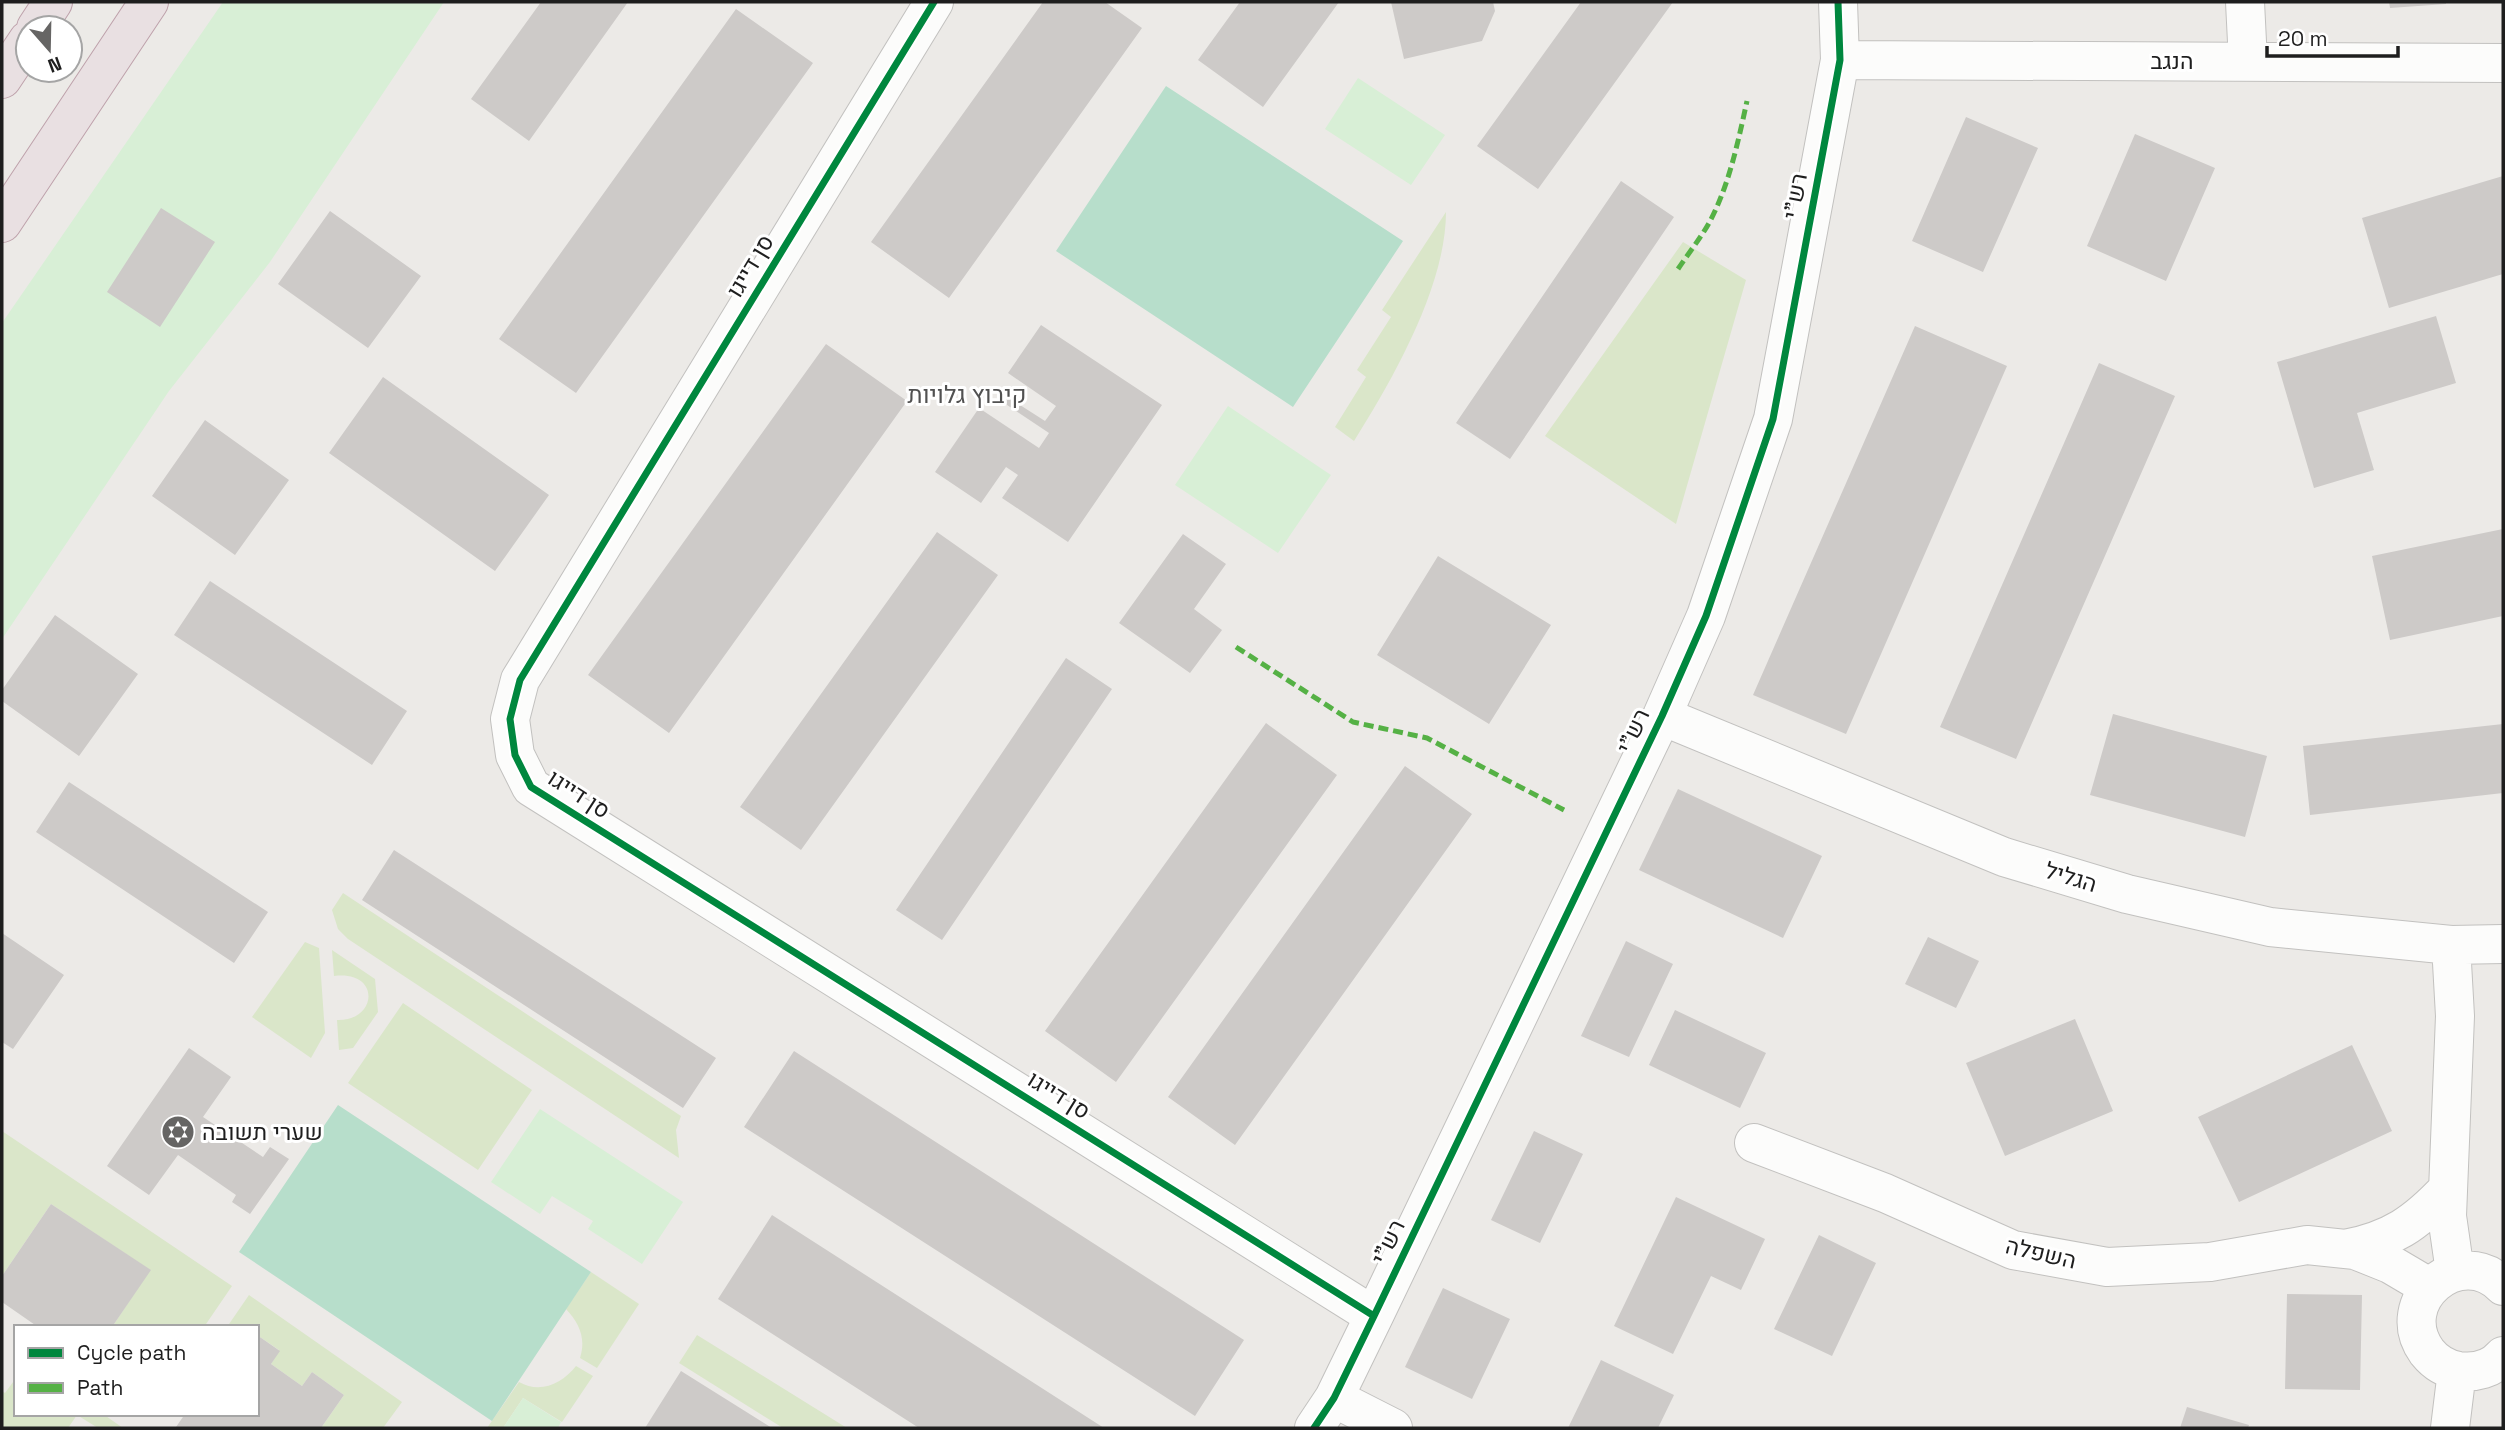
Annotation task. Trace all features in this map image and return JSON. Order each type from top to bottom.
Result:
[{"type":"highway","points":[[2,223],[149,2]]},
{"type":"highway","points":[[2,79],[14,61]]},
{"type":"street","name":"סן דייגו","points":[[934,2],[520,680],[510,719],[515,755],[531,788],[1374,1316]]},
{"type":"street","name":"רש\"י","points":[[1324,1413],[1374,1316],[1662,716],[1706,616],[1773,419],[1840,60],[1838,2]]},
{"type":"street","points":[[2245,2],[2248,62]]},
{"type":"street","name":"הנגב","points":[[1840,60],[2503,63]]},
{"type":"street","name":"הגליל","points":[[1662,716],[2004,857],[2127,894],[2270,927],[2451,945],[2503,944]]},
{"type":"street","points":[[2451,945],[2455,1016],[2448,1216],[2442,1280],[2417,1314],[2419,1337],[2431,1356],[2443,1366],[2456,1371],[2472,1372],[2486,1368],[2503,1356]]},
{"type":"street","name":"השפלה","points":[[1754,1143],[1885,1193],[2013,1250],[2107,1267],[2210,1262],[2307,1245],[2355,1251],[2442,1280]]},
{"type":"street","name":"השפלה","points":[[2345,1249],[2372,1244],[2403,1229],[2424,1214],[2448,1189]]},
{"type":"street","points":[[2442,1280],[2471,1271],[2485,1274],[2503,1286]]},
{"type":"street","points":[[2450,1428],[2456,1371]]},
{"type":"street","points":[[1324,1413],[1393,1428]]},
{"type":"green space","points":[[223,2],[444,2],[270,262],[169,391],[2,639],[2,323]]},
{"type":"green space","points":[[1358,78],[1445,135],[1411,185],[1325,129]]},
{"type":"green space","points":[[1166,86],[1403,241],[1293,407],[1056,251]]},
{"type":"green space","points":[[1446,212],[1444,241],[1437,270],[1415,331],[1354,441],[1335,427],[1366,377],[1357,370],[1391,317],[1382,310]]},
{"type":"green space","points":[[1683,242],[1746,280],[1676,524],[1545,436]]},
{"type":"green space","points":[[1228,406],[1331,475],[1278,553],[1175,485]]},
{"type":"green space","points":[[343,893],[681,1116],[676,1130],[679,1158],[348,939],[338,929],[332,910]]},
{"type":"green space","points":[[305,942],[319,948],[325,1033],[311,1058],[252,1017]]},
{"type":"green space","points":[[332,950],[375,979],[378,1012],[353,1048],[339,1050],[337,1020],[351,1018],[360,1013],[368,996],[360,980],[349,976],[334,976]]},
{"type":"green space","points":[[403,1003],[532,1090],[478,1170],[348,1083]]},
{"type":"green space","points":[[338,1105],[591,1272],[492,1421],[239,1252]]},
{"type":"green space","points":[[540,1109],[683,1202],[642,1264],[588,1229],[593,1221],[552,1196],[540,1214],[491,1182]]},
{"type":"green space","points":[[2,1131],[232,1286],[205,1325],[113,1325],[150,1270],[51,1204],[2,1276]]},
{"type":"green space","points":[[591,1272],[639,1304],[597,1368],[580,1358],[580,1332],[566,1309]]},
{"type":"green space","points":[[249,1295],[402,1402],[383,1428],[321,1428],[344,1395],[312,1372],[302,1386],[271,1364],[279,1350],[259,1336],[259,1325],[228,1325]]},
{"type":"green space","points":[[697,1335],[847,1428],[783,1428],[679,1363]]},
{"type":"green space","points":[[576,1366],[593,1376],[562,1422],[523,1398],[503,1428],[487,1428],[519,1382],[543,1387],[564,1378]]},
{"type":"green space","points":[[14,1381],[14,1416],[76,1416],[68,1428],[2,1428],[2,1391],[5,1393]]},
{"type":"green space","points":[[523,1398],[561,1422],[558,1428],[503,1428]]},
{"type":"green space","points":[[79,1416],[106,1416],[123,1428],[98,1428]]},
{"type":"building","points":[[541,2],[628,2],[529,141],[471,99]]},
{"type":"building","points":[[1043,2],[1105,2],[1142,28],[949,298],[871,242]]},
{"type":"building","points":[[1240,2],[1339,2],[1263,107],[1198,60]]},
{"type":"building","points":[[1391,2],[1493,2],[1495,11],[1482,41],[1404,59]]},
{"type":"building","points":[[1581,2],[1673,2],[1538,189],[1477,146]]},
{"type":"building","points":[[2389,2],[2446,2],[2446,4],[2390,8]]},
{"type":"building","points":[[736,9],[813,63],[576,393],[499,339]]},
{"type":"building","points":[[1966,117],[2038,148],[1983,272],[1912,241]]},
{"type":"building","points":[[2135,134],[2215,168],[2166,281],[2087,246]]},
{"type":"building","points":[[2503,176],[2503,274],[2389,308],[2362,218]]},
{"type":"building","points":[[1621,181],[1674,217],[1510,459],[1456,423]]},
{"type":"building","points":[[161,208],[215,242],[160,327],[107,292]]},
{"type":"building","points":[[330,211],[421,276],[368,348],[278,284]]},
{"type":"building","points":[[2436,316],[2456,383],[2357,413],[2374,470],[2314,488],[2277,362]]},
{"type":"building","points":[[1041,325],[1162,405],[1068,542],[1002,498],[1018,475],[1006,467],[981,503],[935,472],[979,408],[1039,448],[1049,433],[1004,403],[1002,398],[1011,386],[1026,396],[1020,405],[1045,421],[1056,406],[1008,373]]},
{"type":"building","points":[[1915,326],[2007,366],[1846,734],[1753,695]]},
{"type":"building","points":[[826,344],[907,401],[669,733],[588,675]]},
{"type":"building","points":[[2099,363],[2175,396],[2016,759],[1940,727]]},
{"type":"building","points":[[383,377],[549,495],[495,571],[329,453]]},
{"type":"building","points":[[205,420],[289,480],[235,555],[152,496]]},
{"type":"building","points":[[2503,529],[2503,616],[2390,640],[2372,556]]},
{"type":"building","points":[[937,532],[998,575],[801,850],[740,807]]},
{"type":"building","points":[[1183,534],[1226,564],[1194,609],[1222,630],[1190,673],[1119,623]]},
{"type":"building","points":[[1438,556],[1551,625],[1489,724],[1377,655]]},
{"type":"building","points":[[210,581],[407,711],[372,765],[174,635]]},
{"type":"building","points":[[55,615],[138,674],[79,756],[2,701],[2,690]]},
{"type":"building","points":[[1066,658],[1112,689],[942,940],[896,910]]},
{"type":"building","points":[[2113,714],[2267,756],[2245,837],[2090,795]]},
{"type":"building","points":[[1266,723],[1337,775],[1116,1082],[1045,1031]]},
{"type":"building","points":[[2503,724],[2503,793],[2310,815],[2303,746]]},
{"type":"building","points":[[1405,766],[1472,814],[1235,1145],[1168,1097]]},
{"type":"building","points":[[69,782],[268,912],[234,963],[36,832]]},
{"type":"building","points":[[1678,789],[1822,856],[1783,938],[1639,870]]},
{"type":"building","points":[[394,850],[716,1058],[683,1108],[362,900]]},
{"type":"building","points":[[2,933],[64,975],[13,1049],[2,1042]]},
{"type":"building","points":[[1928,937],[1979,961],[1956,1008],[1905,984]]},
{"type":"building","points":[[1626,941],[1673,964],[1629,1057],[1581,1036]]},
{"type":"building","points":[[1675,1010],[1766,1053],[1740,1108],[1649,1065]]},
{"type":"building","points":[[2075,1019],[2113,1111],[2005,1156],[1966,1063]]},
{"type":"building","points":[[2352,1045],[2392,1131],[2239,1202],[2198,1117]]},
{"type":"building","name":"שערי תשובה","points":[[189,1048],[231,1077],[203,1117],[263,1157],[270,1147],[289,1159],[250,1214],[232,1202],[236,1195],[178,1155],[149,1195],[107,1166]]},
{"type":"building","points":[[794,1051],[1244,1340],[1195,1416],[744,1127]]},
{"type":"building","points":[[1534,1131],[1583,1154],[1540,1243],[1491,1220]]},
{"type":"building","points":[[1676,1197],[1765,1239],[1741,1290],[1711,1276],[1673,1354],[1614,1326]]},
{"type":"building","points":[[51,1204],[151,1270],[113,1325],[35,1325],[2,1302],[2,1276]]},
{"type":"building","points":[[772,1215],[1104,1428],[919,1428],[718,1299]]},
{"type":"building","points":[[1819,1235],[1876,1263],[1832,1356],[1774,1329]]},
{"type":"building","points":[[1443,1288],[1510,1319],[1472,1399],[1405,1367]]},
{"type":"building","points":[[2287,1294],[2362,1295],[2360,1390],[2285,1389]]},
{"type":"building","points":[[259,1336],[280,1351],[271,1364],[302,1386],[312,1372],[344,1395],[321,1428],[176,1427],[184,1416],[259,1416]]},
{"type":"building","points":[[1601,1360],[1674,1395],[1658,1428],[1568,1428]]},
{"type":"building","points":[[681,1371],[772,1428],[645,1428]]},
{"type":"building","points":[[2187,1407],[2249,1425],[2248,1428],[2180,1428]]},
{"type":"marked path","points":[[1678,269],[1716,209],[1732,164],[1747,101]]},
{"type":"marked path","points":[[1236,647],[1353,722],[1427,738],[1564,810]]},
{"type":"cycle path","points":[[934,2],[520,680],[510,719],[515,755],[531,787],[1374,1316]]},
{"type":"cycle path","points":[[1314,1428],[1334,1398],[1374,1316],[1662,716],[1706,616],[1773,419],[1840,60],[1838,2]]},
{"type":"place","name":"שערי תשובה","points":[[178,1132]]},
{"type":"district","name":"קיבוץ גלויות","points":[[967,395]]}]
